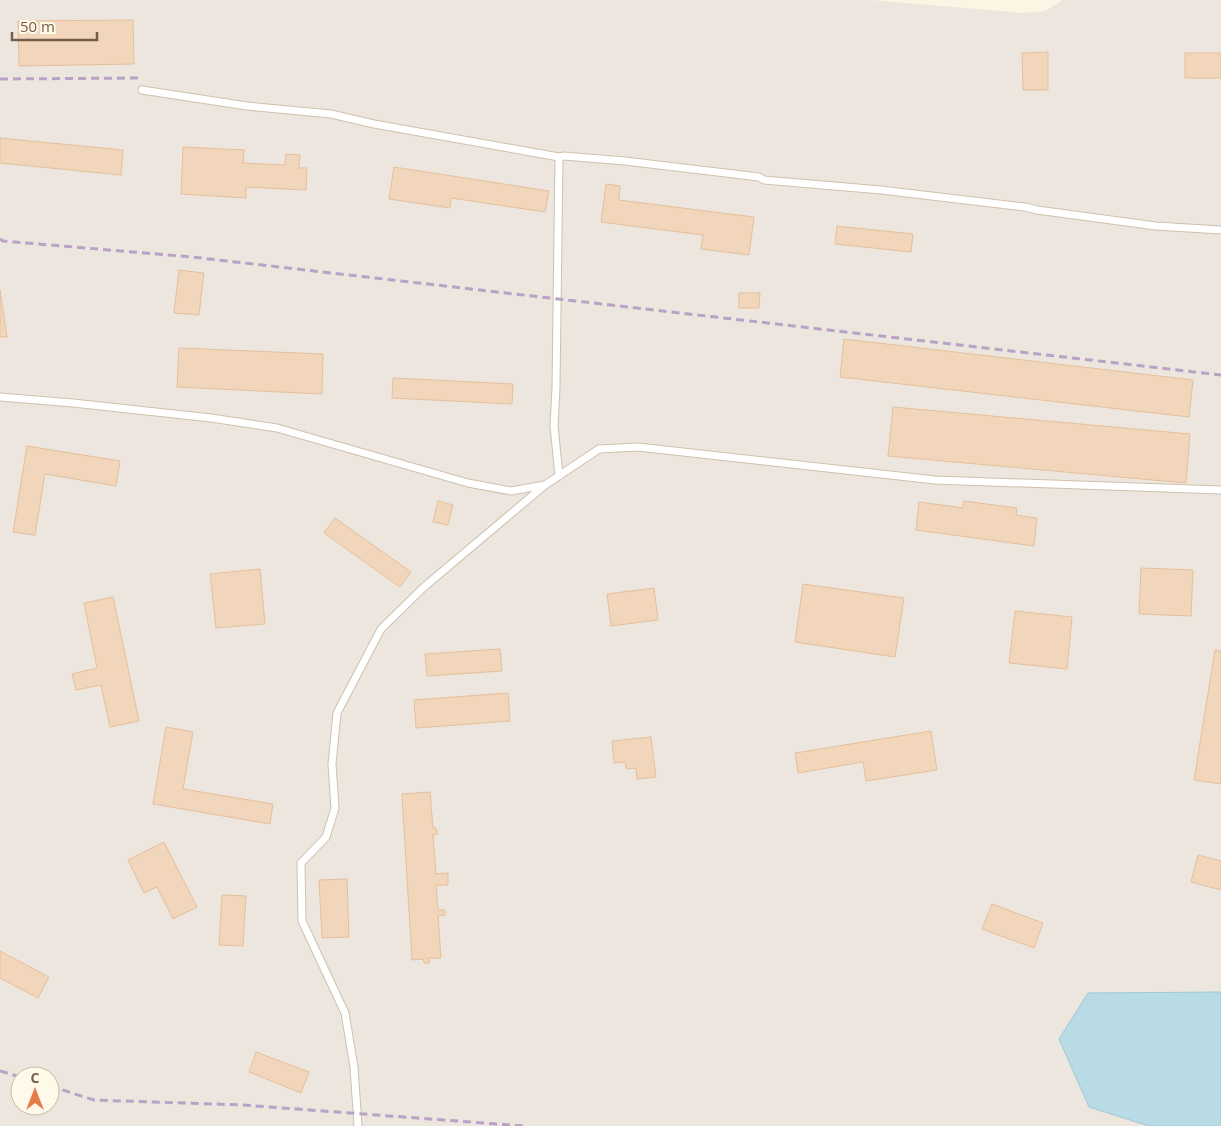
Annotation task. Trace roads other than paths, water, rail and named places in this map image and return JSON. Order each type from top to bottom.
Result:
[{"type":"lane","points":[[142,90],[248,106],[331,114],[374,124],[559,158],[564,156],[625,161],[764,180],[881,190],[1025,207],[1156,226],[1221,230]]},
{"type":"lane","points":[[559,158],[554,426],[559,476]]},
{"type":"lane","points":[[0,397],[211,418],[277,428],[468,483],[511,492],[545,485]]},
{"type":"lane","points":[[358,1126],[354,1067],[345,1013],[302,920],[301,863],[326,837],[335,808],[332,764],[337,713],[381,629],[424,586],[545,485],[599,449],[638,447],[935,480],[1221,490]]},
{"type":"water","points":[[1221,992],[1221,1126],[1149,1126],[1089,1107],[1059,1039],[1088,993]]},
{"type":"railway","points":[[0,79],[142,78]]},
{"type":"railway","points":[[0,239],[3,241],[192,257],[1221,375]]},
{"type":"railway","points":[[0,1071],[10,1074]]},
{"type":"railway","points":[[60,1089],[94,1100],[243,1105],[524,1126]]}]
